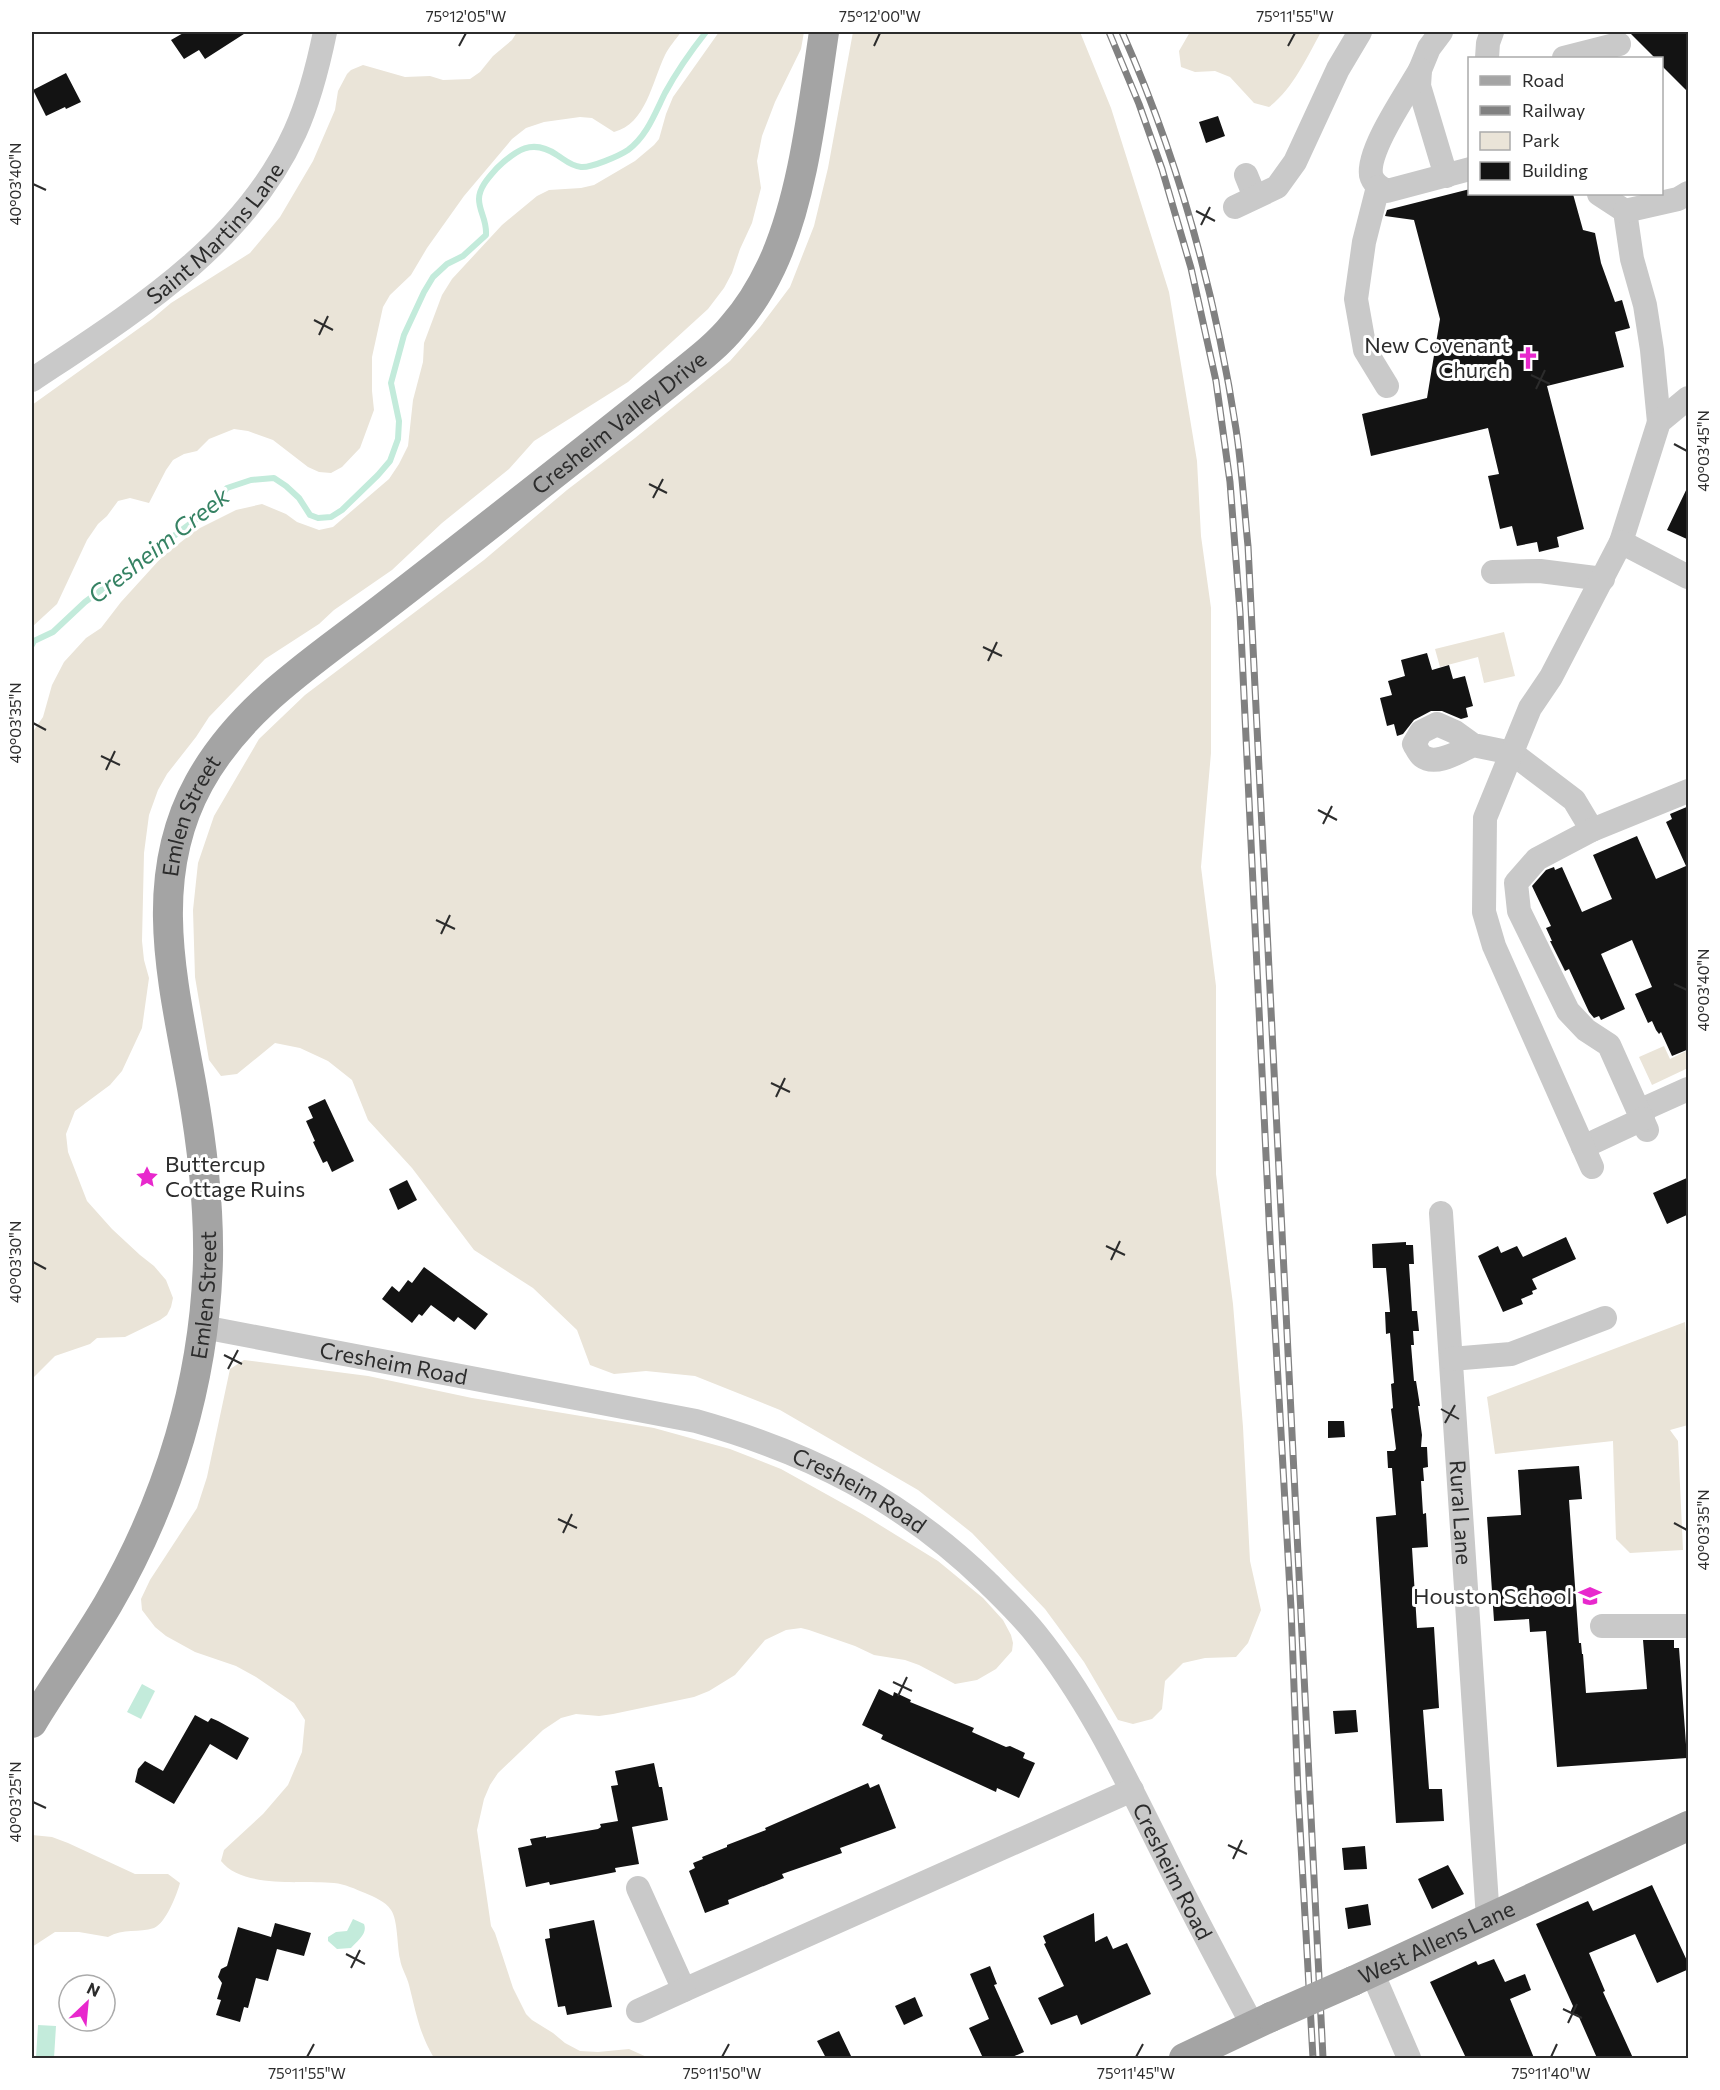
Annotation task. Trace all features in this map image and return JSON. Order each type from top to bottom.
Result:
[{"type":"main road","name":"Cresheim Valley Drive","points":[[254,710],[290,679],[702,357],[735,325],[771,267],[790,214],[813,106],[824,32]]},
{"type":"main road","name":"Emlen Street","points":[[32,1723],[109,1601],[145,1530],[168,1476],[186,1417],[203,1327],[208,1241],[204,1167],[168,952],[168,892],[171,865],[191,797],[214,757],[254,710]]},
{"type":"main road","name":"West Allens Lane","points":[[1184,2058],[1689,1826]]},
{"type":"street","name":"Saint Martins Lane","points":[[32,380],[168,284],[213,246],[230,227],[265,184],[294,134],[314,83],[326,32]]},
{"type":"street","points":[[1245,193],[1277,187],[1295,162],[1338,69],[1360,32]]},
{"type":"street","points":[[1441,32],[1429,48],[1420,70],[1388,124],[1374,157],[1371,176],[1378,187],[1387,191],[1468,170]]},
{"type":"street","points":[[1487,57],[1492,32]]},
{"type":"street","points":[[1568,57],[1619,44]]},
{"type":"street","points":[[1420,70],[1419,86],[1446,176]]},
{"type":"street","points":[[1378,187],[1364,242],[1356,299],[1365,350],[1387,386]]},
{"type":"street","points":[[1625,212],[1678,199],[1689,193]]},
{"type":"street","points":[[1600,195],[1625,212],[1632,259],[1645,304],[1659,422],[1621,542],[1551,677],[1530,708],[1485,818],[1484,912],[1494,946],[1588,1157],[1689,1089]]},
{"type":"street","points":[[1659,422],[1689,398]]},
{"type":"street","points":[[1621,542],[1689,577]]},
{"type":"street","points":[[1493,572],[1540,571],[1603,579]]},
{"type":"street","points":[[1473,745],[1512,753],[1575,800],[1592,830]]},
{"type":"street","points":[[1643,1120],[1609,1045],[1586,1030],[1568,1011],[1520,911],[1516,883],[1537,859],[1592,830],[1689,791]]},
{"type":"street","name":"Rural Lane","points":[[1441,1213],[1488,1919]]},
{"type":"street","points":[[1451,1359],[1511,1354],[1605,1318]]},
{"type":"street","name":"Cresheim Road","points":[[203,1327],[696,1421],[753,1438],[814,1462],[869,1491],[914,1519],[956,1553],[1036,1633],[1096,1725],[1262,2022]]},
{"type":"street","points":[[1602,1626],[1689,1626]]},
{"type":"street","points":[[638,2011],[1132,1790]]},
{"type":"street","points":[[638,1888],[684,1990]]},
{"type":"street","points":[[1362,1977],[1409,2058]]},
{"type":"green space","points":[[517,32],[681,32],[665,55],[647,101],[634,120],[625,128],[614,132],[592,118],[580,117],[544,122],[526,128],[512,139],[464,196],[411,275],[390,295],[383,307],[372,357],[374,410],[360,448],[342,467],[331,473],[319,472],[308,467],[273,440],[248,431],[234,429],[209,439],[197,451],[173,460],[149,503],[130,498],[118,501],[87,540],[57,604],[32,627],[32,405],[171,303],[250,253],[280,217],[313,161],[335,110],[338,91],[351,70],[363,65],[405,77],[430,76],[443,80],[470,79],[512,40]]},
{"type":"green space","points":[[719,32],[804,32],[801,49],[775,102],[762,136],[757,161],[761,188],[752,223],[724,288],[708,309],[628,382],[534,441],[509,469],[442,523],[392,570],[334,610],[319,624],[265,659],[209,717],[158,790],[149,815],[144,853],[142,941],[149,978],[142,1028],[122,1071],[110,1085],[75,1111],[66,1134],[68,1152],[87,1201],[112,1229],[154,1266],[166,1280],[173,1298],[167,1315],[160,1320],[125,1337],[97,1338],[90,1344],[55,1356],[32,1379],[32,733],[43,717],[52,685],[64,662],[86,638],[101,628],[161,558],[196,530],[236,510],[262,504],[286,514],[297,522],[319,530],[333,527],[389,479],[408,446],[413,400],[423,362],[424,343],[442,295],[452,279],[502,225],[537,196],[549,190],[594,185],[635,161],[654,145],[659,139],[673,97]]},
{"type":"green space","points":[[853,32],[1080,32],[1111,108],[1169,292],[1197,461],[1201,536],[1211,608],[1211,753],[1201,867],[1216,986],[1216,1174],[1233,1304],[1243,1427],[1250,1561],[1261,1610],[1248,1643],[1236,1657],[1205,1658],[1183,1663],[1165,1681],[1162,1709],[1152,1719],[1133,1724],[1118,1720],[1084,1662],[1045,1609],[972,1533],[918,1490],[780,1410],[695,1376],[646,1371],[614,1374],[590,1365],[577,1330],[533,1288],[474,1250],[412,1168],[368,1120],[352,1080],[328,1061],[300,1048],[275,1043],[237,1074],[221,1076],[209,1060],[195,977],[193,910],[198,863],[214,816],[259,739],[305,695],[484,560],[567,490],[730,361],[760,327],[790,287],[814,226],[828,168]]},
{"type":"green space","points":[[1190,32],[1321,32],[1292,82],[1278,100],[1269,107],[1254,103],[1230,77],[1215,71],[1195,72],[1181,67],[1179,51]]},
{"type":"green space","points":[[1504,632],[1515,676],[1484,683],[1478,657],[1440,667],[1435,649]]},
{"type":"green space","points":[[1664,1046],[1670,1059],[1688,1050],[1688,1068],[1652,1085],[1639,1057]]},
{"type":"green space","points":[[1685,1322],[1688,1357],[1688,1425],[1670,1430],[1678,1441],[1683,1550],[1630,1553],[1616,1539],[1613,1441],[1495,1454],[1487,1397]]},
{"type":"green space","points":[[244,1360],[368,1376],[472,1398],[654,1428],[730,1449],[781,1469],[862,1514],[938,1561],[983,1598],[1003,1620],[1011,1635],[1012,1651],[996,1669],[977,1680],[955,1684],[905,1660],[874,1655],[809,1630],[801,1628],[786,1630],[765,1640],[735,1675],[709,1691],[694,1697],[613,1714],[599,1716],[576,1714],[561,1718],[543,1730],[498,1773],[484,1799],[477,1830],[491,1926],[513,1988],[526,2014],[532,2020],[580,2051],[629,2049],[649,2058],[434,2058],[421,2031],[399,1954],[393,1914],[386,1904],[365,1893],[338,1884],[274,1881],[243,1876],[231,1870],[221,1861],[224,1850],[263,1814],[288,1785],[302,1752],[305,1720],[294,1703],[236,1666],[195,1652],[166,1636],[155,1627],[142,1610],[141,1599],[150,1580],[197,1508],[207,1477],[230,1369]]},
{"type":"green space","points":[[32,1835],[52,1837],[68,1843],[135,1874],[168,1874],[180,1883],[174,1901],[163,1920],[154,1928],[119,1933],[108,1937],[79,1932],[55,1932],[32,1947]]},
{"type":"shaded area","points":[[142,1684],[155,1691],[141,1719],[127,1712]]},
{"type":"shaded area","points":[[353,1919],[364,1924],[363,1934],[351,1948],[337,1949],[328,1941],[328,1937],[336,1932],[347,1931]]},
{"type":"shaded area","points":[[38,2025],[56,2026],[54,2058],[36,2058]]},
{"type":"building","points":[[185,32],[247,32],[205,59],[199,50],[184,59],[171,40]]},
{"type":"building","points":[[1629,32],[1689,32],[1689,93],[1663,67],[1663,57],[1654,57]]},
{"type":"building","points":[[66,73],[81,102],[46,116],[33,90]]},
{"type":"building","points":[[1218,116],[1225,136],[1206,143],[1199,122]]},
{"type":"building","name":"New Covenant Church","points":[[1468,190],[1468,195],[1573,195],[1583,230],[1595,233],[1601,263],[1615,302],[1622,300],[1630,328],[1615,332],[1624,367],[1547,386],[1584,529],[1557,537],[1559,547],[1539,552],[1537,542],[1517,546],[1512,526],[1500,529],[1488,476],[1499,474],[1488,428],[1371,456],[1362,414],[1427,398],[1440,319],[1414,220],[1385,216],[1387,210]]},
{"type":"building","points":[[1689,484],[1689,540],[1667,530]]},
{"type":"building","points":[[1427,653],[1432,670],[1449,665],[1453,679],[1465,676],[1473,706],[1466,708],[1468,717],[1461,719],[1442,711],[1431,711],[1414,720],[1403,734],[1397,736],[1394,724],[1387,726],[1380,698],[1392,695],[1388,681],[1405,676],[1401,660]]},
{"type":"building","points":[[1689,806],[1689,1049],[1672,1056],[1661,1032],[1659,1034],[1652,1021],[1648,1023],[1635,994],[1652,987],[1632,940],[1601,954],[1625,1009],[1601,1020],[1599,1016],[1594,1018],[1569,969],[1565,971],[1550,941],[1552,941],[1546,928],[1551,926],[1532,886],[1546,870],[1562,867],[1582,912],[1612,899],[1593,855],[1637,836],[1656,879],[1686,866],[1666,822],[1672,819],[1670,814]]},
{"type":"building","points":[[325,1099],[354,1161],[332,1172],[327,1161],[323,1163],[306,1121],[313,1118],[308,1107]]},
{"type":"building","points":[[1689,1177],[1689,1214],[1667,1224],[1653,1193]]},
{"type":"building","points":[[407,1180],[417,1200],[398,1210],[389,1189]]},
{"type":"building","points":[[1566,1237],[1576,1259],[1532,1279],[1537,1289],[1532,1291],[1533,1294],[1521,1299],[1523,1304],[1503,1312],[1478,1256],[1498,1246],[1501,1253],[1517,1246],[1523,1257]]},
{"type":"building","points":[[1406,1242],[1406,1245],[1413,1245],[1414,1264],[1409,1264],[1412,1311],[1417,1311],[1419,1331],[1413,1331],[1414,1345],[1411,1345],[1414,1381],[1416,1381],[1420,1406],[1418,1406],[1422,1435],[1421,1447],[1427,1447],[1428,1467],[1423,1468],[1424,1481],[1421,1481],[1428,1547],[1412,1548],[1417,1628],[1434,1627],[1439,1708],[1423,1710],[1429,1789],[1442,1789],[1444,1821],[1396,1823],[1376,1517],[1396,1515],[1392,1468],[1388,1468],[1387,1451],[1396,1449],[1391,1409],[1393,1408],[1391,1384],[1394,1383],[1390,1333],[1386,1334],[1385,1312],[1390,1312],[1386,1268],[1373,1268],[1372,1244]]},
{"type":"building","points":[[424,1267],[488,1314],[475,1330],[458,1317],[454,1322],[431,1305],[412,1323],[382,1299],[392,1286],[399,1292],[408,1280],[412,1283]]},
{"type":"building","points":[[1328,1421],[1344,1421],[1345,1437],[1328,1438]]},
{"type":"building","points":[[1579,1466],[1582,1499],[1569,1500],[1579,1643],[1581,1643],[1583,1654],[1586,1693],[1647,1689],[1643,1640],[1674,1640],[1674,1648],[1679,1648],[1687,1758],[1557,1767],[1546,1631],[1530,1632],[1529,1619],[1494,1621],[1487,1517],[1521,1515],[1518,1470]]},
{"type":"building","points":[[879,1689],[893,1696],[894,1692],[911,1700],[910,1702],[974,1728],[972,1732],[1025,1753],[1023,1758],[1035,1763],[1019,1798],[997,1788],[996,1792],[881,1739],[883,1735],[862,1725]]},
{"type":"building","points":[[1356,1710],[1358,1732],[1335,1734],[1333,1711]]},
{"type":"building","points":[[195,1715],[208,1722],[211,1718],[249,1738],[237,1760],[210,1744],[174,1804],[135,1782],[138,1769],[145,1761],[163,1771]]},
{"type":"building","points":[[654,1763],[659,1787],[662,1787],[668,1820],[632,1827],[639,1864],[615,1868],[616,1872],[550,1885],[549,1882],[526,1887],[518,1848],[532,1845],[530,1839],[598,1829],[601,1827],[600,1824],[618,1821],[611,1786],[618,1785],[615,1771]]},
{"type":"building","points":[[868,1783],[870,1788],[879,1784],[896,1828],[840,1848],[842,1853],[782,1874],[784,1878],[728,1900],[729,1904],[705,1913],[689,1871],[695,1868],[693,1863],[727,1845],[766,1830],[765,1828]]},
{"type":"building","points":[[1365,1846],[1367,1869],[1344,1870],[1342,1848]]},
{"type":"building","points":[[1448,1865],[1464,1894],[1432,1909],[1418,1879]]},
{"type":"building","points":[[1652,1885],[1689,1969],[1657,1983],[1635,1934],[1589,1953],[1605,1991],[1603,1992],[1633,2058],[1597,2058],[1578,2015],[1570,2013],[1573,2006],[1536,1924],[1588,1901],[1593,1911]]},
{"type":"building","points":[[1368,1904],[1371,1925],[1348,1929],[1345,1908]]},
{"type":"building","points":[[1094,1913],[1095,1942],[1107,1936],[1113,1949],[1127,1943],[1151,1994],[1081,2025],[1077,2015],[1051,2025],[1038,1998],[1064,1986],[1044,1944],[1046,1943],[1043,1936]]},
{"type":"building","points":[[594,1920],[612,2007],[567,2015],[565,2006],[558,2007],[545,1939],[550,1938],[549,1929]]},
{"type":"building","points":[[275,1923],[311,1933],[304,1956],[277,1949],[268,1981],[256,1978],[248,2008],[244,2007],[240,2022],[216,2015],[221,2000],[217,1999],[222,1983],[218,1977],[221,1969],[227,1966],[238,1927],[271,1937]]},
{"type":"building","points":[[1494,1959],[1505,1982],[1525,1974],[1531,1990],[1510,1999],[1534,2058],[1466,2058],[1430,1982],[1476,1961],[1478,1965]]},
{"type":"building","points":[[990,1966],[997,1984],[994,1985],[1024,2052],[1010,2058],[983,2058],[969,2028],[989,2019],[970,1974]]},
{"type":"building","points":[[915,1997],[923,2016],[904,2025],[895,2006]]},
{"type":"building","points":[[839,2031],[852,2058],[826,2058],[817,2041]]},
{"type":"waterway","name":"Cresheim Creek","points":[[32,645],[34,641],[53,632],[85,602],[206,512],[227,488],[251,480],[274,478],[299,498],[310,515],[318,518],[331,517],[342,510],[390,461],[398,439],[399,421],[391,383],[404,335],[433,277],[447,264],[463,256],[486,235],[479,199],[488,178],[511,156],[525,148],[540,147],[581,167],[605,161],[628,150],[645,131],[674,77],[706,32]]},
{"type":"railway","points":[[1109,32],[1139,104],[1162,169],[1191,268],[1216,381],[1230,482],[1240,612],[1313,2058]]},
{"type":"railway","points":[[1122,32],[1160,128],[1192,226],[1217,327],[1236,429],[1241,472],[1248,546],[1323,2058]]},
{"type":"place","name":"New Covenant Church","points":[[1528,358]]},
{"type":"place","name":"Buttercup Cottage Ruins","points":[[147,1177]]},
{"type":"place","name":"Houston School","points":[[1590,1596]]}]
